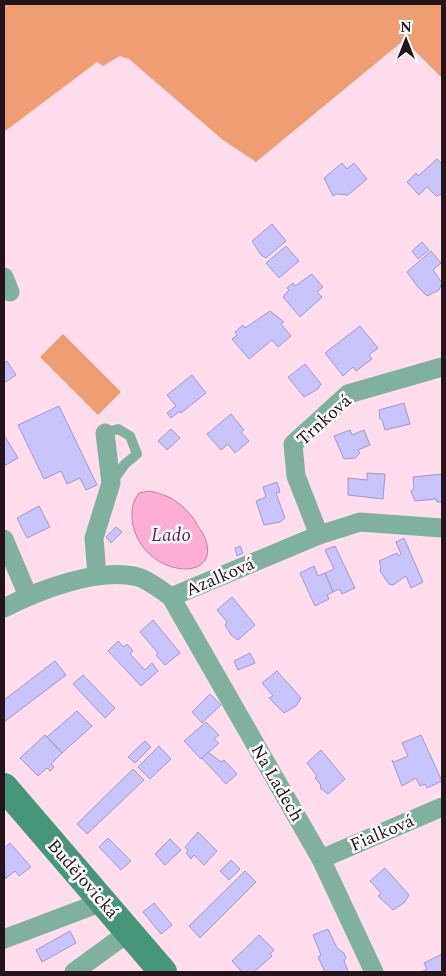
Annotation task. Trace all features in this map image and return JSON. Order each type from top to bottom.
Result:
[{"type":"main road","name":"Budějovická","points":[[4,787],[163,972]]},
{"type":"street","name":"Trnková","points":[[318,535],[296,476],[293,444],[348,394],[442,367]]},
{"type":"street","points":[[97,576],[94,538],[111,483],[105,433]]},
{"type":"street","name":"Azalková","points":[[4,608],[28,596],[97,576],[139,577],[171,597],[318,535],[360,522],[442,528]]},
{"type":"street","points":[[4,539],[28,596]]},
{"type":"street","name":"Na Ladech","points":[[171,597],[321,859],[374,972]]},
{"type":"street","name":"Fialková","points":[[321,859],[442,807]]},
{"type":"street","points":[[4,939],[102,902]]},
{"type":"street","points":[[74,972],[129,932]]},
{"type":"lane","points":[[105,433],[118,429],[130,436],[137,454],[125,464],[111,483]]},
{"type":"shaded area","points":[[4,4],[442,4],[442,78],[404,40],[256,162],[223,140],[129,59],[120,56],[103,66],[97,62],[4,132]]},
{"type":"shaded area","points":[[63,334],[121,392],[98,415],[40,357]]},
{"type":"water","name":"Lado","points":[[149,491],[175,501],[191,515],[205,538],[208,553],[203,563],[193,568],[180,569],[165,565],[151,556],[140,543],[133,525],[132,509],[139,493]]},
{"type":"building","points":[[437,159],[442,164],[442,194],[436,196],[427,187],[419,195],[407,182],[416,173],[418,176]]},
{"type":"building","points":[[342,163],[347,169],[354,163],[367,179],[348,195],[336,194],[333,196],[324,178]]},
{"type":"building","points":[[272,224],[286,241],[266,258],[261,255],[252,241]]},
{"type":"building","points":[[422,242],[429,250],[418,259],[412,251]]},
{"type":"building","points":[[286,246],[299,261],[279,278],[266,263]]},
{"type":"building","points":[[431,251],[441,263],[433,270],[442,283],[439,290],[427,296],[407,272]]},
{"type":"building","points":[[312,274],[323,287],[317,292],[322,297],[300,317],[283,297],[289,290],[287,288],[293,283],[295,286]]},
{"type":"building","points":[[270,311],[284,322],[281,324],[291,336],[278,347],[272,340],[249,359],[232,339],[237,335],[235,332],[243,325],[245,328]]},
{"type":"building","points":[[360,326],[378,348],[369,355],[372,359],[356,371],[353,367],[343,376],[325,353]]},
{"type":"building","points":[[7,361],[16,375],[4,383],[4,363]]},
{"type":"building","points":[[305,364],[321,384],[318,389],[304,397],[288,377]]},
{"type":"building","points":[[192,375],[206,393],[181,413],[180,411],[171,418],[167,413],[176,406],[167,395]]},
{"type":"building","points":[[404,403],[410,424],[385,430],[380,419],[379,410]]},
{"type":"building","points":[[59,406],[97,485],[86,490],[80,478],[67,484],[61,471],[44,479],[18,425]]},
{"type":"building","points":[[231,414],[244,430],[241,432],[249,441],[235,453],[228,444],[221,450],[207,434]]},
{"type":"building","points":[[171,429],[180,438],[167,450],[158,441]]},
{"type":"building","points":[[350,430],[352,435],[364,430],[370,445],[358,450],[360,453],[355,458],[344,459],[334,436]]},
{"type":"building","points":[[4,435],[18,458],[4,466]]},
{"type":"building","points":[[367,473],[385,474],[383,499],[348,495],[348,478],[367,480]]},
{"type":"building","points":[[442,474],[442,502],[437,502],[436,499],[415,501],[411,491],[414,488],[413,477]]},
{"type":"building","points":[[277,482],[280,492],[276,493],[285,518],[280,522],[264,525],[256,501],[266,497],[263,487]]},
{"type":"building","points":[[39,506],[50,527],[27,538],[17,518]]},
{"type":"building","points":[[116,527],[122,532],[111,543],[106,537]]},
{"type":"building","points":[[404,538],[423,582],[411,588],[406,576],[393,585],[389,584],[380,571],[379,561],[397,553],[398,556],[401,554],[396,542]]},
{"type":"building","points":[[240,546],[243,553],[237,556],[235,548]]},
{"type":"building","points":[[335,546],[355,588],[342,594],[340,589],[333,592],[325,573],[334,569],[325,550]]},
{"type":"building","points":[[314,566],[318,576],[325,573],[333,592],[327,595],[329,599],[315,606],[300,573]]},
{"type":"building","points":[[232,597],[255,625],[238,640],[231,635],[225,625],[227,622],[217,610]]},
{"type":"building","points":[[153,620],[180,653],[165,665],[156,655],[158,653],[140,632]]},
{"type":"building","points":[[118,641],[124,647],[127,644],[133,651],[130,654],[145,670],[152,663],[158,671],[141,686],[108,651]]},
{"type":"building","points":[[250,653],[255,663],[238,670],[234,661]]},
{"type":"building","points":[[55,661],[66,675],[4,722],[4,700]]},
{"type":"building","points":[[277,671],[301,698],[296,706],[284,713],[269,698],[273,696],[262,683]]},
{"type":"building","points":[[83,675],[115,708],[105,718],[73,684]]},
{"type":"building","points":[[210,694],[221,705],[202,723],[192,712]]},
{"type":"building","points":[[77,711],[92,726],[62,753],[47,737]]},
{"type":"building","points":[[206,722],[219,735],[214,739],[219,743],[201,759],[184,741]]},
{"type":"building","points":[[45,735],[62,753],[51,764],[54,767],[50,771],[47,768],[38,776],[20,758]]},
{"type":"building","points":[[421,735],[442,781],[427,788],[425,784],[420,786],[416,778],[402,786],[392,760],[394,762],[408,756],[402,743]]},
{"type":"building","points":[[145,741],[151,747],[135,763],[128,757]]},
{"type":"building","points":[[159,746],[171,759],[150,779],[138,767]]},
{"type":"building","points":[[321,750],[345,779],[328,794],[320,788],[321,785],[315,778],[317,776],[307,763]]},
{"type":"building","points":[[208,752],[221,762],[224,760],[237,774],[226,784],[202,758]]},
{"type":"building","points":[[133,769],[144,780],[87,834],[77,824]]},
{"type":"building","points":[[198,832],[217,851],[204,865],[194,855],[191,859],[186,853],[188,851],[185,847]]},
{"type":"building","points":[[108,838],[131,861],[121,870],[99,847]]},
{"type":"building","points":[[170,839],[181,850],[165,865],[155,854]]},
{"type":"building","points":[[10,843],[31,867],[19,876],[15,871],[5,879],[4,848]]},
{"type":"building","points":[[231,860],[240,869],[229,880],[220,871]]},
{"type":"building","points":[[385,868],[409,895],[404,903],[393,910],[378,896],[381,893],[370,881]]},
{"type":"building","points":[[245,871],[256,882],[200,938],[189,926]]},
{"type":"building","points":[[154,903],[172,925],[161,934],[143,912]]},
{"type":"building","points":[[328,929],[337,948],[344,953],[346,958],[344,961],[348,971],[325,972],[318,957],[321,955],[313,935]]},
{"type":"building","points":[[70,931],[76,943],[42,962],[36,950]]},
{"type":"building","points":[[259,935],[274,950],[270,954],[272,956],[254,972],[242,972],[232,961]]},
{"type":"building","points":[[442,954],[442,972],[421,972],[427,969],[424,963]]}]
